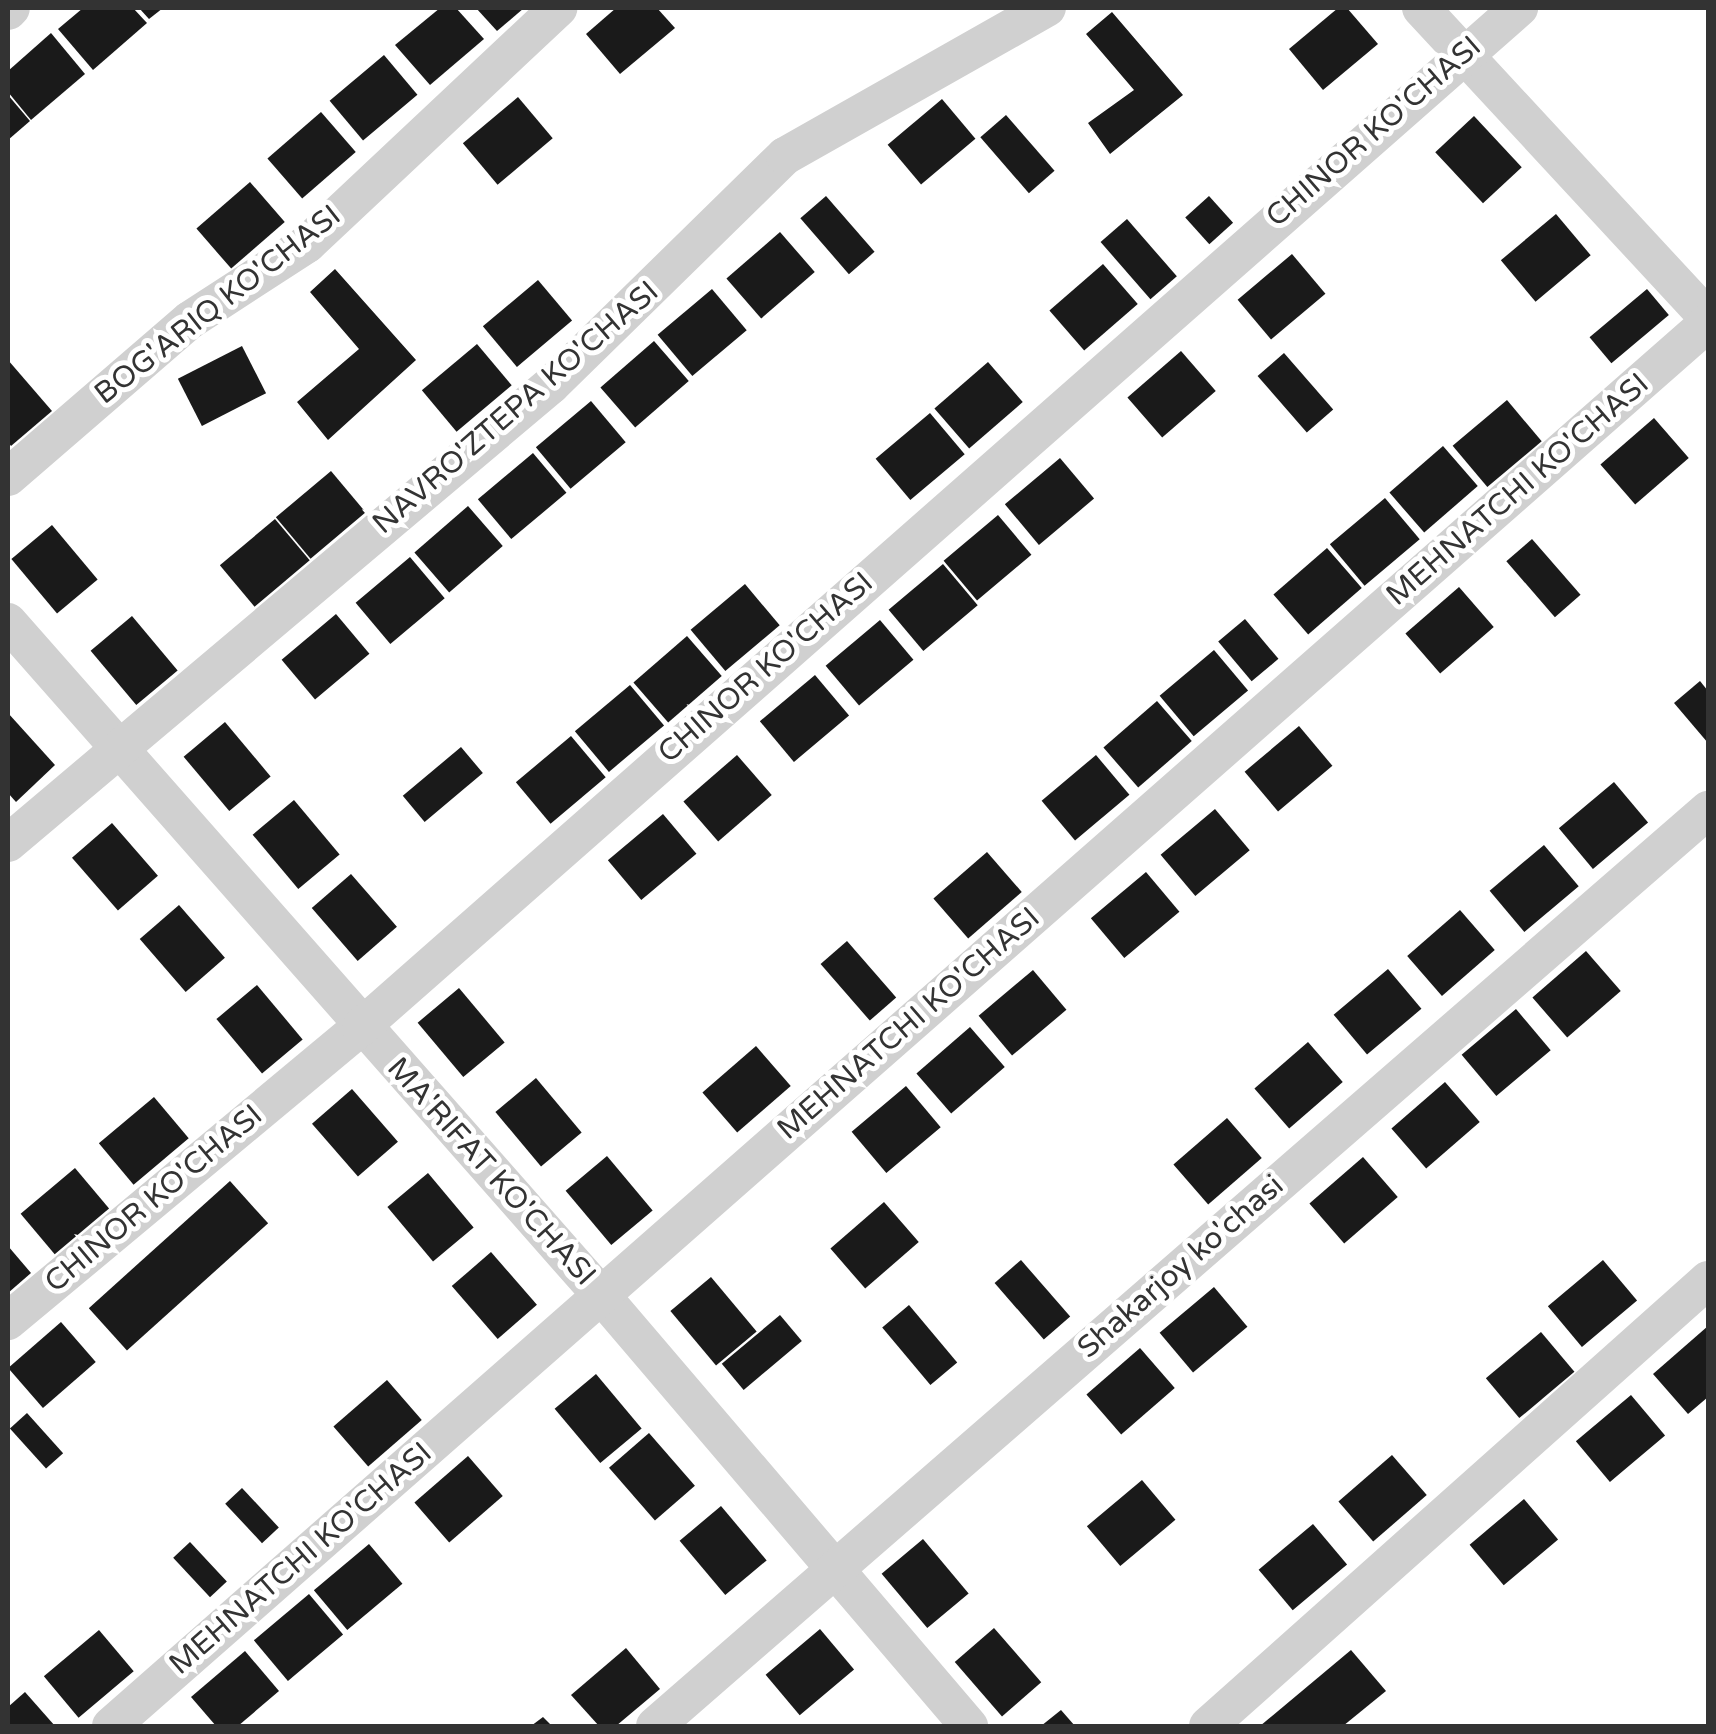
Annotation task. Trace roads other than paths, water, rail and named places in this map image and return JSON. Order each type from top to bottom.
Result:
[{"type":"street","name":"BOG'ARIQ KO'CHASI","points":[[8,477],[190,320],[307,244],[558,8]]},
{"type":"street","name":"NAVRO'ZTEPA KO'CHASI","points":[[8,843],[550,385],[785,156],[1047,8]]},
{"type":"street","points":[[1421,8],[1460,56],[1708,320]]},
{"type":"street","name":"CHINOR KO'CHASI","points":[[8,1321],[361,1026],[1518,8]]},
{"type":"street","name":"MEHNATCHI KO'CHASI","points":[[111,1726],[1708,320]]},
{"type":"street","name":"MA'RIFAT KO'CHASI","points":[[8,622],[601,1295],[968,1726]]},
{"type":"street","name":"Shakarjoy ko'chasi","points":[[655,1726],[1708,810]]},
{"type":"street","points":[[1208,1726],[1708,1280]]}]
